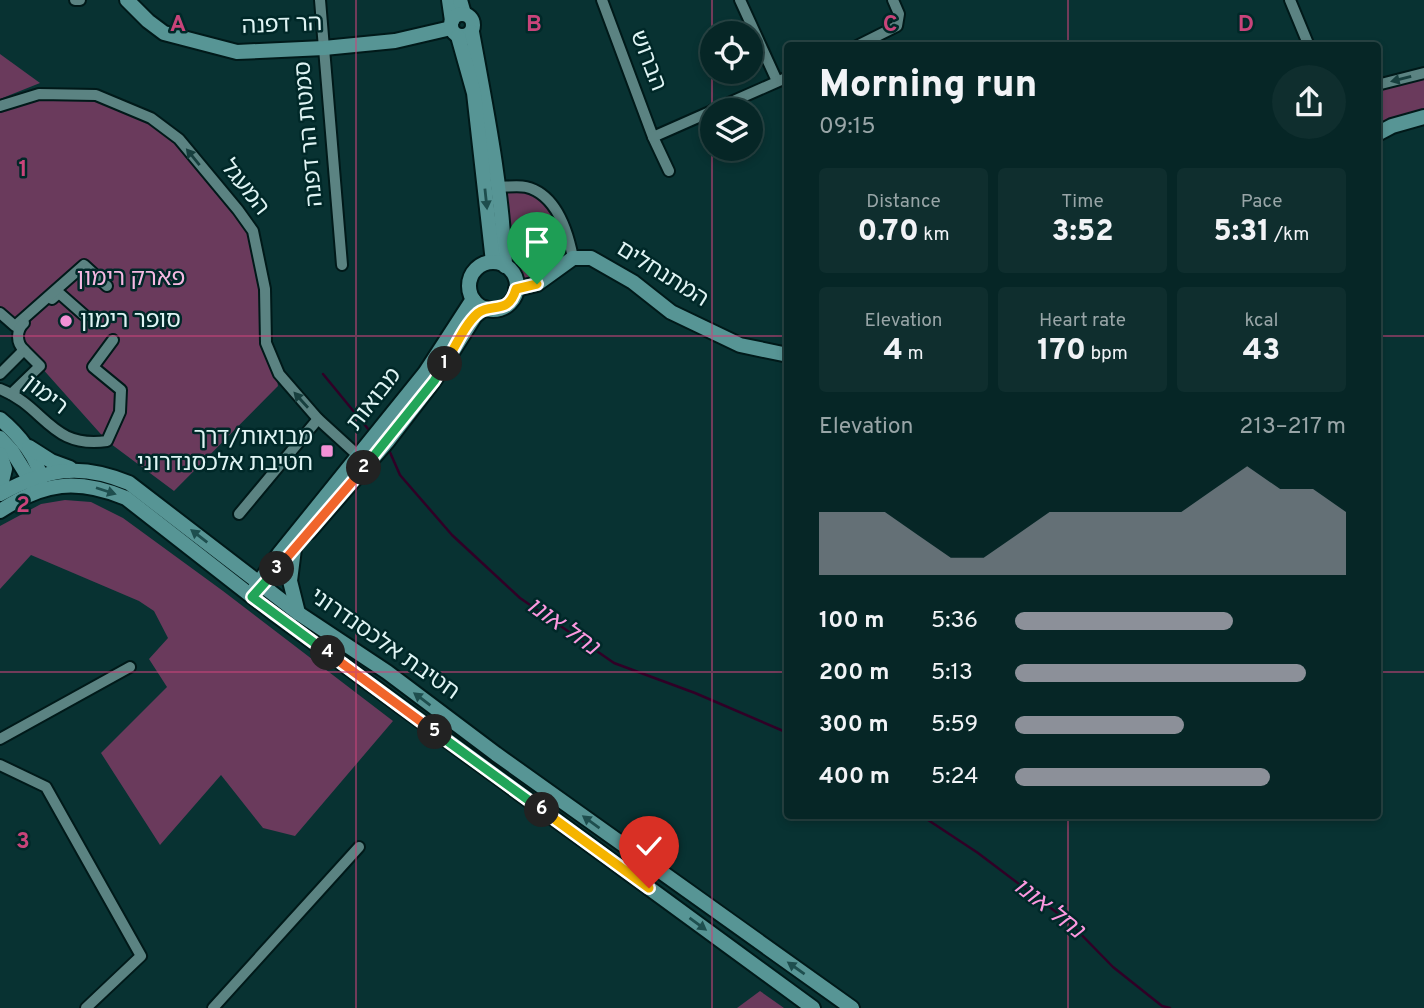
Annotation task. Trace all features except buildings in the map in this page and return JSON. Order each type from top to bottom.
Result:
[{"type":"main road","name":"הר דפנה","points":[[127,0],[164,33],[237,52],[395,41],[459,22]]},
{"type":"main road","points":[[449,0],[484,90],[498,187],[499,264]]},
{"type":"main road","points":[[459,22],[474,93],[499,264],[515,278],[516,289],[505,306],[485,309],[472,299],[470,278],[479,267],[499,264]]},
{"type":"main road","points":[[1381,132],[1424,117]]},
{"type":"main road","points":[[516,289],[537,284],[573,258]]},
{"type":"main road","name":"המתנחלים","points":[[573,258],[591,258],[601,263],[633,282],[671,312],[740,345],[784,354]]},
{"type":"main road","name":"מבואות","points":[[260,584],[294,549],[363,461],[425,373],[472,299]]},
{"type":"main road","name":"מבואות","points":[[252,597],[279,554],[434,381],[475,316],[485,309]]},
{"type":"main road","points":[[0,419],[22,442],[51,461],[81,470]]},
{"type":"main road","points":[[0,438],[34,477]]},
{"type":"main road","points":[[22,442],[39,491]]},
{"type":"main road","points":[[0,454],[5,469],[0,492]]},
{"type":"main road","name":"חטיבת אלכסנדרוני","points":[[0,492],[55,471],[96,472],[129,483],[298,613],[387,672],[496,754],[852,1008]]},
{"type":"main road","name":"חטיבת אלכסנדרוני","points":[[0,511],[24,496],[75,485],[104,489],[126,498],[252,597],[813,1008]]},
{"type":"main road","points":[[294,549],[290,581],[298,613]]},
{"type":"main road","points":[[228,559],[258,564],[265,563],[279,554]]},
{"type":"street","name":"סמטת הר דפנה","points":[[320,0],[342,265]]},
{"type":"street","name":"הברוש","points":[[602,0],[653,137],[669,171]]},
{"type":"street","points":[[740,0],[783,79],[740,98]]},
{"type":"street","points":[[865,42],[897,26],[899,14],[893,0]]},
{"type":"street","points":[[1290,0],[1307,42]]},
{"type":"street","points":[[1381,84],[1424,73]]},
{"type":"street","name":"המעגל","points":[[0,106],[40,94],[96,95],[151,118],[179,139],[253,231],[265,289],[266,343],[279,374],[318,419],[363,461]]},
{"type":"street","points":[[653,137],[700,116]]},
{"type":"street","points":[[498,187],[526,187],[547,199],[567,231],[573,258]]},
{"type":"street","points":[[0,313],[15,326],[84,265],[107,286]]},
{"type":"street","points":[[6,392],[40,366],[24,350],[18,339],[21,325],[59,293],[84,315]]},
{"type":"street","name":"רימון","points":[[6,392],[24,401],[56,432],[67,438],[78,442],[107,441],[120,412],[121,390],[93,367],[113,340]]},
{"type":"street","points":[[0,374],[24,350]]},
{"type":"street","points":[[239,514],[318,419]]},
{"type":"street","points":[[0,739],[130,667]]},
{"type":"street","points":[[0,765],[46,787],[141,957],[86,1008]]},
{"type":"street","points":[[212,1008],[359,847]]},
{"type":"green space","points":[[0,54],[40,83],[0,99]]},
{"type":"green space","points":[[1424,73],[1424,117],[1381,131],[1381,84]]},
{"type":"green space","name":"פארק רימון","points":[[39,94],[96,95],[179,139],[253,231],[278,386],[174,491],[107,441],[24,350],[15,326],[0,315],[0,106]]},
{"type":"green space","points":[[498,187],[526,187],[547,199],[573,258],[516,289],[515,278],[505,266]]},
{"type":"green space","points":[[65,500],[91,502],[123,518],[393,721],[295,836],[263,828],[221,775],[160,845],[101,753],[167,687],[149,659],[168,638],[154,611],[139,601],[31,555],[0,589],[0,526],[41,504]]},
{"type":"green space","points":[[760,991],[784,1008],[737,1008]]},
{"type":"waterway","name":"נחל אונו","points":[[323,374],[369,430]]},
{"type":"waterway","name":"נחל אונו","points":[[389,450],[400,475],[452,535],[520,598],[614,663],[695,693],[784,731]]},
{"type":"waterway","name":"נחל אונו","points":[[927,819],[978,853],[1068,921],[1113,967],[1162,1006],[1170,1008]]},
{"type":"place","name":"סופר רימון","points":[[66,321]]},
{"type":"place","name":"מבואות/דרך חטיבת אלכסנדרוני","points":[[327,451]]},
{"type":"route","points":[[537,284],[516,289],[514,296],[505,306],[485,309],[475,316],[434,381],[387,442],[252,597],[649,888]]}]
